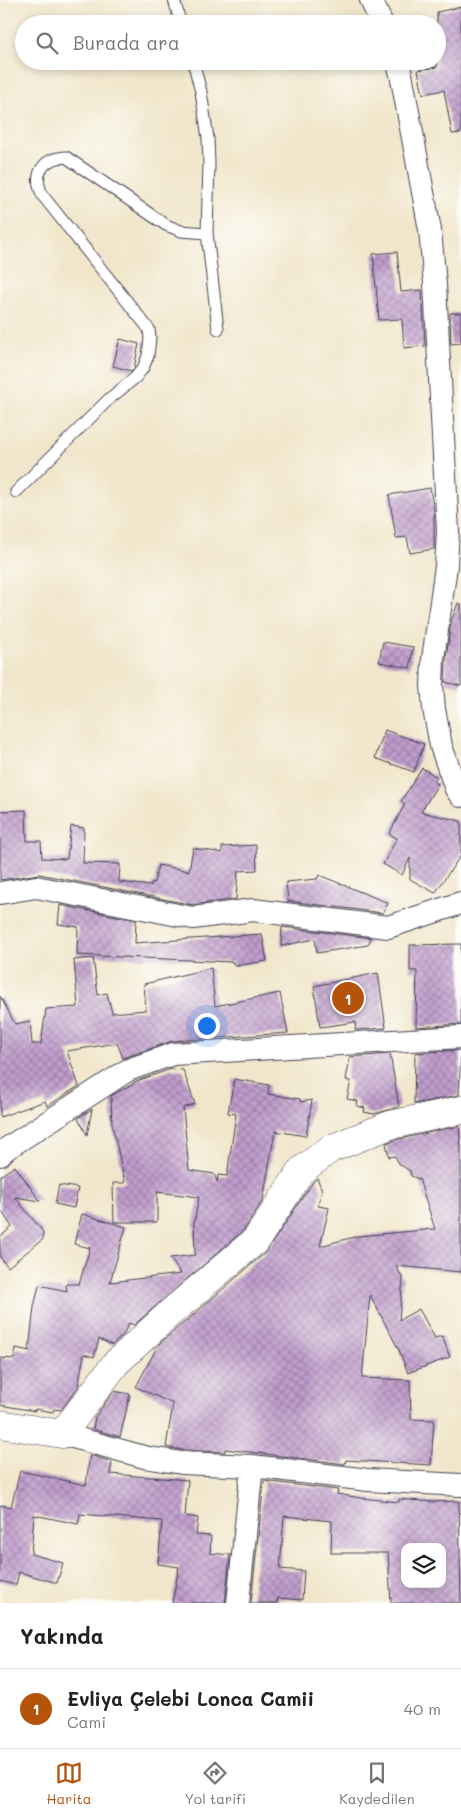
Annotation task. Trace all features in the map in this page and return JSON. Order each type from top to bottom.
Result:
[{"type":"street","points":[[371,0],[378,15]]},
{"type":"street","points":[[400,70],[430,230],[437,314],[448,532],[446,566],[433,659],[432,685],[441,746],[456,789],[461,796]]},
{"type":"street","points":[[0,893],[36,887],[193,918],[253,910],[388,927],[461,903]]},
{"type":"street","points":[[0,1155],[6,1149],[128,1070],[173,1054],[461,1037]]},
{"type":"street","points":[[62,1434],[116,1363],[171,1312],[256,1240],[301,1171],[330,1149],[390,1125],[461,1110]]},
{"type":"street","points":[[0,1424],[62,1434],[144,1457],[182,1463],[252,1466],[368,1480],[461,1485]]},
{"type":"street","points":[[238,1603],[252,1466]]},
{"type":"lane","points":[[174,0],[178,15]]},
{"type":"lane","points":[[195,70],[201,92],[208,138],[210,164],[207,233],[218,329]]},
{"type":"lane","points":[[16,492],[110,399],[135,378],[143,368],[150,347],[149,329],[43,196],[38,182],[39,174],[43,167],[57,157],[66,157],[166,225],[181,230],[207,233]]},
{"type":"building","points":[[461,7],[461,133],[452,134],[444,90],[423,94],[418,70],[446,70],[446,15],[437,15],[437,12]]},
{"type":"building","points":[[397,252],[401,292],[422,290],[425,346],[404,348],[402,319],[379,320],[373,254]]},
{"type":"building","points":[[450,313],[461,313],[461,343],[451,344]]},
{"type":"building","points":[[120,339],[139,344],[134,368],[131,371],[113,366]]},
{"type":"building","points":[[430,488],[434,511],[434,549],[410,553],[407,537],[396,538],[389,495]]},
{"type":"building","points":[[458,603],[461,604],[461,686],[445,682],[451,622]]},
{"type":"building","points":[[383,642],[413,647],[410,668],[379,662]]},
{"type":"building","points":[[385,730],[424,744],[414,772],[375,758]]},
{"type":"building","points":[[422,768],[437,777],[434,782],[438,784],[421,812],[461,821],[461,855],[435,893],[410,879],[410,858],[402,875],[383,864],[397,838],[389,834],[405,804],[401,801]]},
{"type":"building","points":[[26,810],[27,841],[41,841],[42,858],[67,859],[71,826],[84,828],[83,863],[120,864],[119,882],[151,886],[152,882],[154,883],[158,865],[189,871],[193,848],[222,853],[222,847],[256,845],[257,870],[238,871],[236,899],[193,905],[39,874],[0,880],[0,811]]},
{"type":"building","points":[[319,875],[388,903],[383,913],[288,901],[286,882],[317,879]]},
{"type":"building","points":[[60,905],[136,920],[135,943],[262,934],[267,961],[234,966],[233,962],[77,955],[78,927],[58,924]]},
{"type":"building","points":[[282,927],[371,938],[368,945],[317,953],[315,939],[281,946]]},
{"type":"building","points":[[461,944],[461,1024],[416,1027],[417,971],[410,971],[410,945]]},
{"type":"building","points":[[93,958],[98,995],[107,993],[112,1013],[146,1010],[144,984],[211,968],[215,1006],[280,993],[288,1033],[172,1041],[123,1058],[117,1043],[67,1051],[79,1086],[47,1106],[45,1101],[0,1117],[0,996],[15,1024],[30,1021],[32,1044],[41,1044],[46,1009],[78,1007],[74,960]]},
{"type":"building","points":[[378,973],[386,1028],[355,1030],[356,1022],[320,1027],[314,986]]},
{"type":"building","points":[[461,1050],[459,1095],[414,1104],[415,1053]]},
{"type":"building","points":[[390,1054],[399,1107],[374,1114],[364,1112],[365,1108],[357,1106],[358,1101],[347,1099],[351,1081],[346,1080],[350,1057]]},
{"type":"building","points":[[171,1069],[183,1070],[195,1104],[183,1108],[189,1170],[214,1174],[217,1182],[218,1175],[227,1176],[236,1114],[228,1113],[234,1079],[269,1085],[268,1094],[300,1099],[300,1102],[312,1100],[306,1136],[275,1131],[263,1200],[244,1230],[134,1325],[129,1323],[123,1335],[112,1345],[99,1339],[94,1357],[84,1354],[78,1387],[61,1410],[54,1409],[53,1412],[35,1409],[35,1411],[0,1405],[0,1358],[14,1359],[16,1348],[29,1351],[34,1307],[39,1285],[67,1291],[66,1284],[79,1284],[90,1248],[74,1244],[82,1214],[126,1227],[110,1282],[181,1274],[170,1258],[195,1255],[194,1223],[199,1197],[157,1192],[157,1222],[114,1222],[113,1183],[125,1183],[112,1124],[111,1096],[134,1082]]},
{"type":"building","points":[[92,1109],[87,1135],[78,1118]]},
{"type":"building","points":[[459,1126],[461,1148],[461,1272],[396,1266],[403,1279],[399,1320],[419,1309],[435,1338],[442,1336],[450,1357],[408,1373],[399,1350],[370,1295],[362,1378],[410,1380],[411,1419],[434,1420],[431,1465],[346,1460],[345,1464],[225,1449],[225,1452],[183,1450],[166,1447],[173,1404],[136,1387],[158,1345],[266,1252],[317,1178],[322,1190],[318,1206],[329,1208],[320,1246],[358,1236],[435,1229],[419,1179],[411,1176],[410,1171],[399,1164],[395,1156],[389,1157],[386,1143]]},
{"type":"building","points":[[15,1166],[40,1201],[15,1197],[43,1232],[43,1239],[8,1267],[0,1257],[0,1237],[12,1227],[0,1209],[0,1176]]},
{"type":"building","points":[[59,1185],[78,1188],[74,1208],[55,1204]]},
{"type":"building","points":[[114,1391],[130,1394],[120,1437],[93,1429],[95,1417]]},
{"type":"building","points":[[90,1455],[112,1462],[110,1474],[188,1480],[185,1516],[198,1518],[196,1535],[211,1536],[210,1553],[230,1555],[225,1603],[172,1603],[179,1567],[158,1564],[162,1521],[80,1514],[78,1524],[34,1515],[31,1554],[63,1563],[57,1583],[19,1572],[16,1585],[0,1581],[0,1505],[11,1507],[20,1471],[86,1485]]},
{"type":"building","points":[[264,1481],[338,1490],[337,1494],[399,1502],[399,1499],[433,1502],[459,1501],[461,1603],[391,1603],[388,1553],[331,1553],[332,1521],[284,1516],[280,1569],[304,1571],[302,1600],[278,1598],[277,1603],[251,1603]]},
{"type":"place","name":"Evliya Çelebi Lonca Camii","points":[[348,998]]}]
